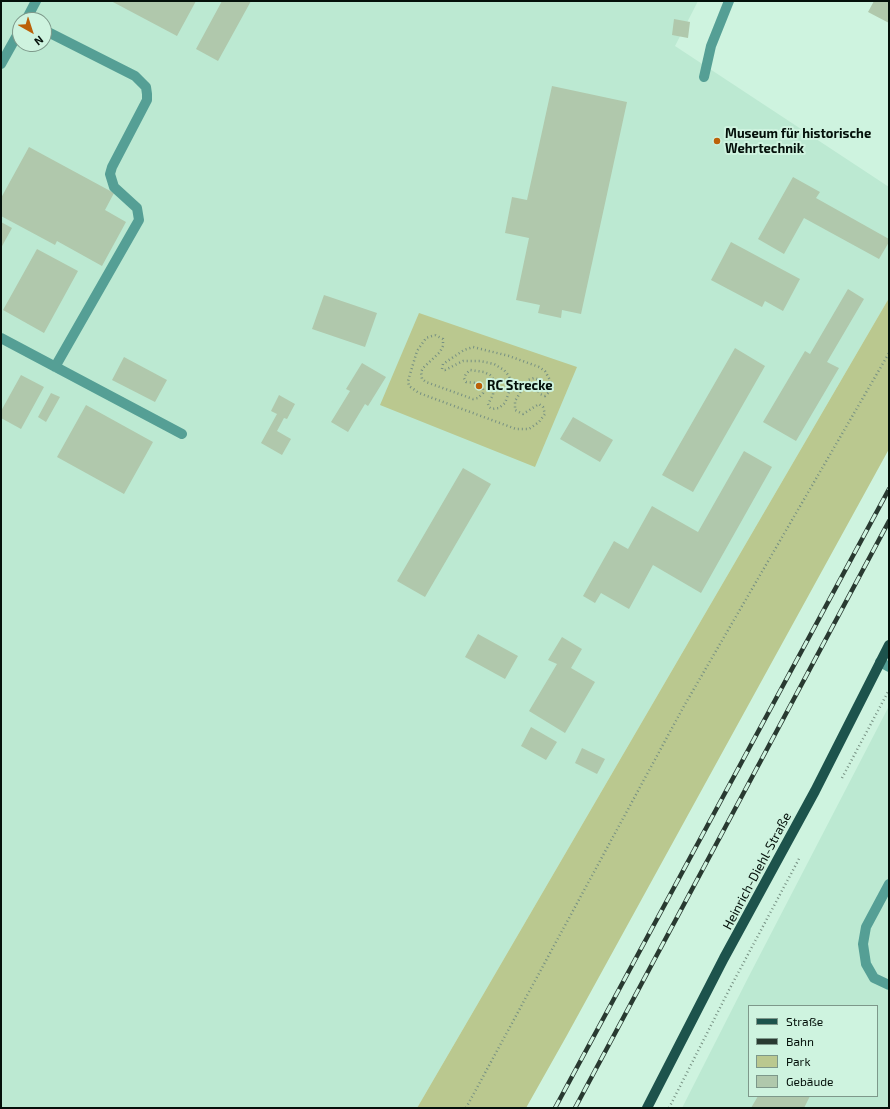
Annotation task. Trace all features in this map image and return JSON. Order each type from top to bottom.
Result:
[{"type":"main road","name":"Heinrich-Diehl-Straße","points":[[647,1108],[724,958],[884,665],[889,645]]},
{"type":"lane","points":[[30,12],[36,1]]},
{"type":"lane","points":[[704,77],[712,46],[729,1]]},
{"type":"lane","points":[[52,34],[135,76],[146,87],[148,94],[147,100],[112,167],[110,174],[114,187],[137,208],[139,220],[55,367]]},
{"type":"lane","points":[[1,64],[12,44]]},
{"type":"lane","points":[[1,338],[182,434]]},
{"type":"lane","points":[[889,884],[866,927],[863,944],[866,964],[874,978],[889,985]]},
{"type":"path","points":[[435,335],[443,339],[443,346],[440,352],[423,368],[421,372],[422,379],[426,382],[473,399],[478,398],[483,393],[482,388],[478,383],[466,382],[464,378],[470,370],[484,372],[490,375],[494,380],[493,395],[488,404],[489,407],[492,409],[503,406],[511,382],[509,376],[504,370],[494,364],[472,360],[463,361],[445,370],[442,369],[443,364],[452,357],[473,347],[509,356],[546,371],[551,382],[549,392],[545,396],[540,394],[537,389],[540,380],[534,378],[528,380],[520,394],[515,401],[516,410],[518,412],[523,414],[539,404],[543,407],[545,414],[539,422],[529,429],[516,429],[419,393],[409,386],[408,381],[417,351],[426,338],[435,335]]},
{"type":"path","points":[[466,1108],[684,706],[889,353]]},
{"type":"path","points":[[840,781],[889,690]]},
{"type":"path","points":[[669,1108],[729,990],[803,851]]},
{"type":"shaded area","points":[[1,1],[698,1],[675,46],[889,187],[889,298],[417,1108],[1,1108]]},
{"type":"shaded area","points":[[889,706],[889,1108],[682,1108],[749,976]]},
{"type":"green space","points":[[889,298],[889,449],[526,1108],[417,1108]]},
{"type":"green space","name":"RC Strecke","points":[[419,313],[577,367],[535,467],[380,405]]},
{"type":"building","points":[[111,1],[196,1],[177,36]]},
{"type":"building","points":[[222,1],[251,1],[218,61],[196,49]]},
{"type":"building","points":[[874,1],[889,1],[889,23],[868,12]]},
{"type":"building","points":[[674,19],[690,22],[688,38],[672,35]]},
{"type":"building","points":[[552,86],[627,102],[581,314],[562,310],[561,318],[538,313],[540,305],[516,300],[529,238],[505,233],[512,197],[527,200]]},
{"type":"building","points":[[29,147],[114,193],[105,210],[126,222],[102,266],[57,241],[55,245],[1,216],[1,198]]},
{"type":"building","points":[[793,177],[820,192],[816,198],[889,239],[889,242],[879,259],[804,218],[784,254],[758,239]]},
{"type":"building","points":[[1,222],[12,228],[1,248]]},
{"type":"building","points":[[731,242],[800,279],[783,311],[765,301],[762,307],[711,280]]},
{"type":"building","points":[[37,249],[78,271],[44,333],[3,310]]},
{"type":"building","points":[[848,289],[864,299],[827,362],[839,368],[796,441],[763,422],[805,351],[810,354]]},
{"type":"building","points":[[324,295],[377,313],[365,347],[312,329]]},
{"type":"building","points":[[735,348],[765,366],[693,492],[662,475]]},
{"type":"building","points":[[124,357],[167,380],[155,402],[112,380]]},
{"type":"building","points":[[362,363],[386,377],[368,406],[365,404],[348,432],[331,422],[350,391],[346,389]]},
{"type":"building","points":[[21,375],[44,387],[21,429],[1,418],[1,411]]},
{"type":"building","points":[[51,393],[60,397],[46,422],[38,417]]},
{"type":"building","points":[[279,395],[295,404],[287,419],[284,418],[277,431],[291,439],[282,455],[261,443],[277,414],[271,411]]},
{"type":"building","points":[[86,405],[153,442],[124,494],[57,457]]},
{"type":"building","points":[[573,417],[613,440],[600,462],[560,439]]},
{"type":"building","points":[[744,451],[772,467],[701,593],[653,565],[629,609],[601,593],[595,603],[583,596],[614,541],[628,549],[652,506],[698,532]]},
{"type":"building","points":[[463,468],[491,484],[425,597],[397,581]]},
{"type":"building","points":[[478,634],[518,656],[505,679],[465,657]]},
{"type":"building","points":[[562,637],[582,649],[571,668],[595,682],[565,733],[529,711],[557,664],[548,660]]},
{"type":"building","points":[[531,727],[557,742],[546,760],[521,746]]},
{"type":"building","points":[[582,748],[605,759],[597,774],[575,763]]},
{"type":"building","points":[[757,1097],[810,1097],[804,1108],[751,1108]]},
{"type":"railway","points":[[555,1108],[889,489]]},
{"type":"railway","points":[[575,1108],[889,521]]},
{"type":"place","name":"Museum für historische Wehrtechnik","points":[[717,141]]},
{"type":"place","name":"RC Strecke","points":[[479,386]]}]
